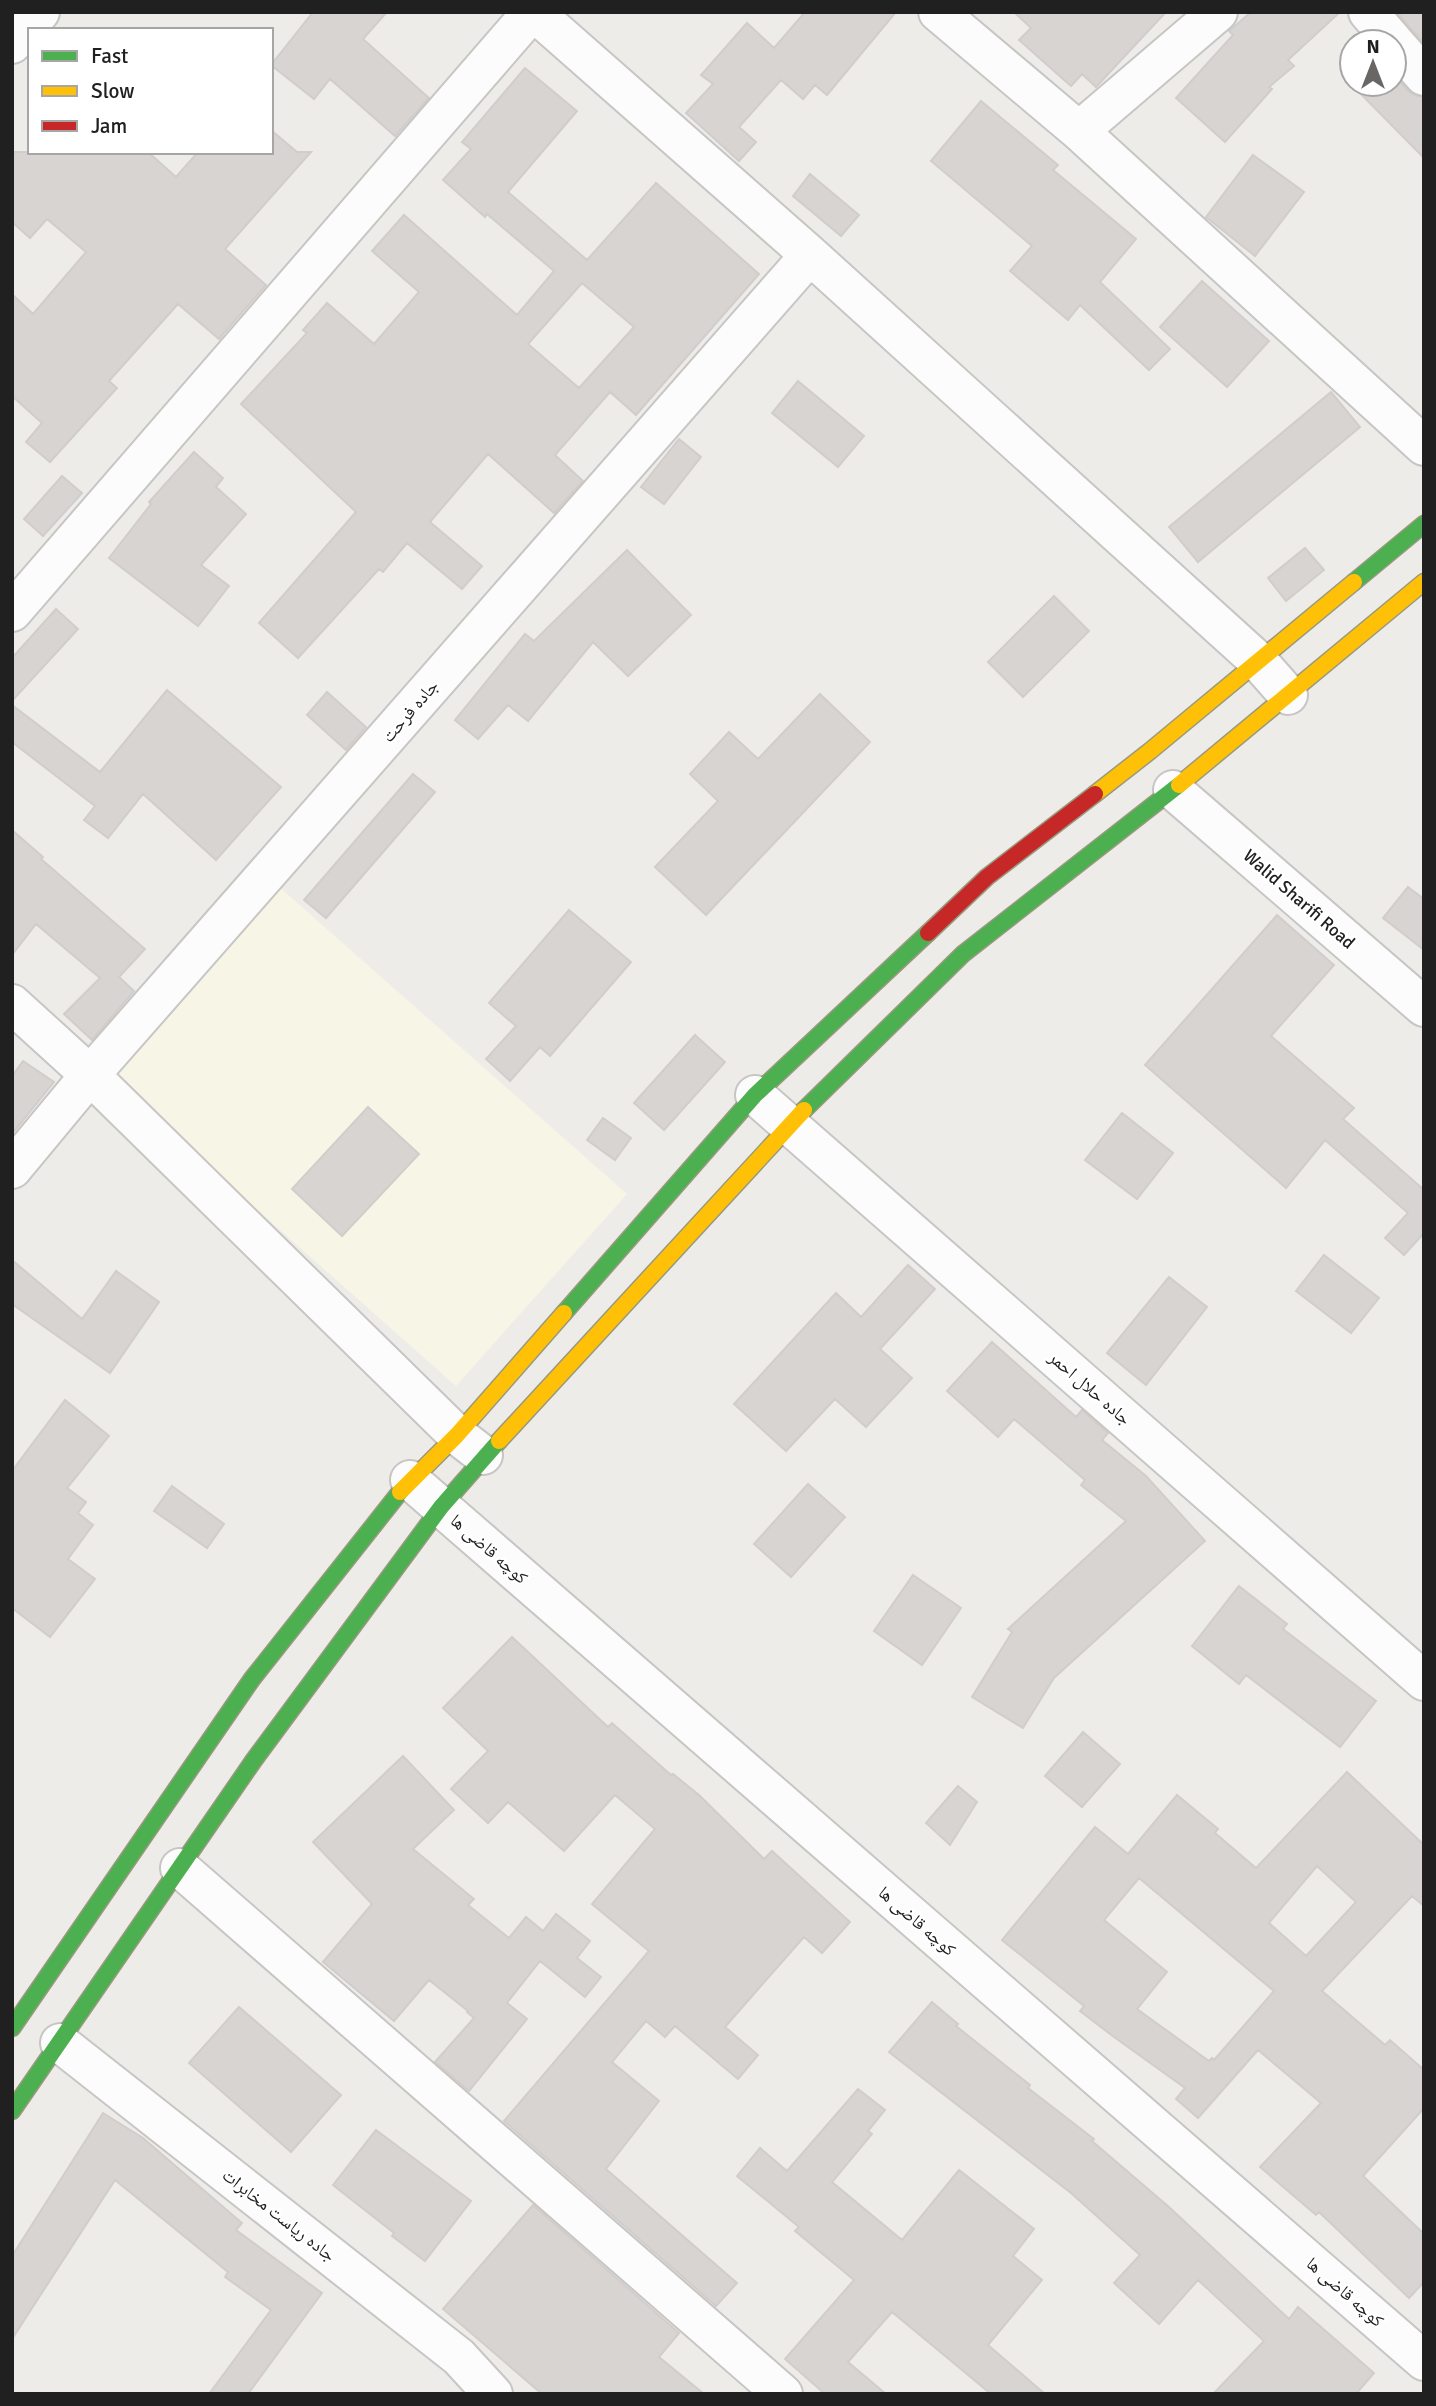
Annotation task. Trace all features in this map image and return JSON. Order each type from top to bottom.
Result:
[{"type":"street","points":[[12,44],[40,12]]},
{"type":"street","points":[[12,612],[533,12],[810,255],[1258,661],[1288,695]]},
{"type":"street","points":[[938,12],[1079,131],[1424,446]]},
{"type":"street","points":[[1079,131],[1217,12]]},
{"type":"street","points":[[1368,12],[1382,28]]},
{"type":"street","points":[[1408,58],[1424,76]]},
{"type":"street","name":"جاده فرحت","points":[[12,1169],[90,1075],[810,255]]},
{"type":"street","points":[[12,2111],[254,1760],[441,1507],[471,1445],[755,1096],[987,877],[1150,751],[1424,524]]},
{"type":"street","points":[[12,2028],[252,1679],[410,1480],[471,1445],[963,954],[1173,790],[1424,582]]},
{"type":"street","name":"Walid Sharifi Road","points":[[1173,790],[1424,1007]]},
{"type":"street","points":[[12,1004],[90,1075],[471,1445]]},
{"type":"street","name":"جاده حلال احمر","points":[[755,1096],[1424,1681]]},
{"type":"street","name":"کوچه قاضی ها","points":[[410,1480],[1424,2361]]},
{"type":"street","points":[[180,1868],[783,2394]]},
{"type":"street","name":"جاده ریاست مخابرات","points":[[60,2043],[459,2357],[493,2394]]},
{"type":"shaded area","points":[[277,885],[627,1194],[456,1386],[106,1076]]},
{"type":"building","points":[[313,12],[387,12],[363,39],[429,98],[395,136],[330,79],[314,99],[273,67],[273,62]]},
{"type":"building","points":[[805,12],[896,12],[827,95],[815,85],[803,99],[781,80],[739,127],[756,142],[739,161],[686,113],[713,84],[701,75],[747,23],[774,48]]},
{"type":"building","points":[[1014,12],[1166,12],[1096,87],[1082,74],[1071,86],[1019,40],[1031,28]]},
{"type":"building","points":[[1251,12],[1340,12],[1288,60],[1294,66],[1269,87],[1272,89],[1225,142],[1176,98],[1233,35],[1229,31]]},
{"type":"building","points":[[1397,12],[1424,12],[1424,43],[1410,28]]},
{"type":"building","points":[[525,68],[577,111],[508,192],[587,260],[656,183],[759,274],[636,415],[610,392],[555,455],[583,481],[554,513],[488,454],[430,522],[482,566],[462,589],[407,543],[383,572],[379,569],[298,658],[259,623],[356,512],[241,404],[307,333],[303,330],[327,303],[374,344],[419,292],[372,251],[404,215],[517,315],[554,271],[443,180],[471,149],[462,142]],"holes":[[[582,283],[634,327],[579,388],[528,344]]]},
{"type":"building","points":[[1408,91],[1424,97],[1424,158],[1365,98],[1408,98]]},
{"type":"building","points":[[981,101],[1058,165],[1053,170],[1136,239],[1100,282],[1170,349],[1149,370],[1080,305],[1068,320],[1010,271],[1032,246],[931,161]]},
{"type":"building","points":[[273,132],[297,152],[311,152],[225,249],[266,285],[219,339],[178,304],[109,381],[117,388],[50,462],[26,442],[42,423],[12,396],[12,294],[33,314],[86,252],[47,219],[30,238],[12,222],[12,152],[150,154],[176,177],[196,154],[273,154]]},
{"type":"building","points":[[1253,155],[1304,192],[1255,256],[1206,217]]},
{"type":"building","points":[[810,174],[859,215],[841,236],[793,196]]},
{"type":"building","points":[[1202,281],[1269,341],[1227,387],[1160,327]]},
{"type":"building","points":[[798,381],[864,436],[838,467],[772,413]]},
{"type":"building","points":[[1331,392],[1360,427],[1198,562],[1169,527]]},
{"type":"building","points":[[679,439],[701,457],[664,504],[641,487]]},
{"type":"building","points":[[194,452],[223,478],[216,487],[246,514],[201,565],[229,586],[198,626],[109,558],[151,504],[149,502]]},
{"type":"building","points":[[62,476],[82,493],[43,536],[24,519]]},
{"type":"building","points":[[1305,548],[1324,570],[1286,601],[1268,578]]},
{"type":"building","points":[[627,550],[691,615],[628,676],[593,642],[528,721],[508,705],[478,739],[455,720],[525,634],[534,641]]},
{"type":"building","points":[[1054,596],[1089,631],[1023,697],[988,662]]},
{"type":"building","points":[[56,609],[78,629],[12,701],[12,658]]},
{"type":"building","points":[[167,690],[281,787],[216,860],[143,794],[108,838],[84,820],[95,806],[12,742],[12,705],[100,772]]},
{"type":"building","points":[[327,692],[366,727],[346,750],[307,715]]},
{"type":"building","points":[[820,694],[870,742],[706,915],[655,867],[718,801],[690,774],[729,732],[758,759]]},
{"type":"building","points":[[413,774],[435,792],[326,918],[304,900]]},
{"type":"building","points":[[12,830],[43,857],[41,859],[145,949],[119,977],[134,991],[92,1040],[64,1014],[100,978],[36,924],[12,955]]},
{"type":"building","points":[[1408,887],[1424,899],[1424,950],[1383,918]]},
{"type":"building","points":[[569,910],[631,962],[550,1056],[540,1047],[510,1081],[486,1059],[516,1026],[489,1003]]},
{"type":"building","points":[[1277,915],[1334,965],[1271,1036],[1354,1108],[1343,1119],[1424,1190],[1424,1233],[1404,1255],[1385,1238],[1408,1213],[1325,1140],[1286,1188],[1145,1065]]},
{"type":"building","points":[[695,1035],[725,1062],[664,1130],[634,1103]]},
{"type":"building","points":[[23,1061],[54,1082],[12,1134],[12,1076]]},
{"type":"building","points":[[368,1107],[419,1154],[342,1236],[292,1189]]},
{"type":"building","points":[[1122,1113],[1173,1153],[1137,1199],[1085,1160]]},
{"type":"building","points":[[603,1118],[631,1138],[615,1160],[587,1140]]},
{"type":"building","points":[[1324,1255],[1379,1298],[1351,1333],[1296,1291]]},
{"type":"building","points":[[12,1260],[82,1319],[116,1271],[159,1302],[110,1373],[12,1304]]},
{"type":"building","points":[[908,1265],[935,1289],[880,1349],[912,1378],[866,1427],[835,1399],[786,1451],[734,1404],[836,1293],[861,1317]]},
{"type":"building","points":[[1169,1277],[1207,1307],[1146,1385],[1107,1353]]},
{"type":"building","points":[[992,1342],[1076,1417],[1082,1410],[1108,1433],[1102,1440],[1146,1476],[1205,1541],[1054,1678],[1023,1728],[972,1697],[1012,1632],[1008,1629],[1126,1521],[1081,1485],[1085,1480],[1014,1419],[998,1437],[947,1391]]},
{"type":"building","points":[[65,1400],[109,1436],[67,1488],[86,1502],[78,1513],[93,1525],[68,1559],[95,1579],[50,1637],[12,1608],[12,1471]]},
{"type":"building","points":[[808,1484],[845,1517],[791,1577],[754,1544]]},
{"type":"building","points":[[172,1486],[224,1524],[207,1548],[154,1511]]},
{"type":"building","points":[[913,1575],[961,1608],[922,1665],[874,1631]]},
{"type":"building","points":[[1239,1586],[1287,1624],[1283,1629],[1376,1701],[1340,1747],[1246,1675],[1239,1684],[1192,1646]]},
{"type":"building","points":[[512,1637],[608,1727],[612,1723],[671,1775],[699,1795],[764,1859],[772,1851],[850,1922],[822,1953],[804,1937],[725,2027],[758,2055],[738,2079],[675,2026],[665,2037],[646,2021],[612,2062],[659,2101],[606,2169],[737,2283],[716,2306],[504,2121],[649,1951],[592,1904],[655,1829],[615,1795],[564,1851],[508,1802],[488,1823],[451,1789],[488,1751],[443,1708]]},
{"type":"building","points":[[1083,1732],[1120,1764],[1082,1807],[1045,1776]]},
{"type":"building","points":[[403,1756],[454,1810],[413,1849],[474,1899],[468,1905],[509,1938],[526,1917],[543,1931],[556,1914],[590,1941],[577,1958],[601,1977],[585,1997],[540,1961],[507,2003],[527,2019],[469,2091],[435,2062],[474,2018],[468,2011],[429,1980],[394,2021],[323,1962],[372,1904],[313,1842]]},
{"type":"building","points":[[1347,1772],[1424,1845],[1424,1906],[1412,1896],[1322,1991],[1385,2045],[1390,2040],[1424,2070],[1424,2108],[1363,2176],[1424,2234],[1424,2282],[1409,2298],[1319,2212],[1316,2215],[1260,2167],[1321,2103],[1258,2050],[1198,2118],[1176,2099],[1185,2088],[1080,2011],[1084,2006],[1002,1940],[1095,1827],[1128,1854],[1177,1795],[1218,1829],[1215,1833],[1256,1868]],"holes":[[[1317,1866],[1356,1902],[1306,1956],[1269,1923]],[[1139,1878],[1274,1991],[1214,2060],[1212,2058],[1209,2061],[1137,2009],[1167,1972],[1104,1920]]]},
{"type":"building","points":[[958,1786],[977,1802],[950,1845],[926,1823]]},
{"type":"building","points":[[932,2002],[958,2024],[956,2026],[1030,2085],[1028,2088],[1094,2139],[1092,2141],[1169,2207],[1289,2319],[1298,2307],[1374,2373],[1356,2394],[1213,2394],[1264,2341],[1198,2280],[1159,2324],[1114,2283],[1140,2255],[1071,2193],[889,2052]]},
{"type":"building","points":[[239,2007],[341,2095],[291,2152],[189,2063]]},
{"type":"building","points":[[858,2089],[885,2110],[868,2131],[872,2134],[832,2182],[902,2240],[959,2170],[1034,2229],[1013,2256],[1042,2280],[988,2345],[1045,2394],[991,2394],[892,2312],[848,2362],[886,2394],[825,2394],[785,2359],[854,2280],[795,2231],[799,2227],[737,2176],[760,2148],[787,2171]]},
{"type":"building","points":[[103,2113],[143,2138],[242,2223],[236,2230],[322,2293],[248,2394],[209,2394],[271,2310],[225,2277],[228,2272],[115,2180],[12,2339],[12,2256]]},
{"type":"building","points":[[376,2130],[471,2201],[425,2261],[333,2185]]},
{"type":"building","points":[[533,2205],[679,2333],[659,2357],[704,2394],[542,2394],[443,2309]]},
{"type":"traffic: fast","points":[[1354,582],[1424,524]]},
{"type":"traffic: fast","points":[[804,1110],[963,954],[1179,785]]},
{"type":"traffic: fast","points":[[564,1313],[755,1095],[928,933]]},
{"type":"traffic: fast","points":[[12,2111],[254,1760],[441,1507],[499,1441]]},
{"type":"traffic: fast","points":[[12,2028],[252,1679],[400,1492]]},
{"type":"traffic: slow","points":[[1095,794],[1354,582]]},
{"type":"traffic: slow","points":[[1179,785],[1424,582]]},
{"type":"traffic: slow","points":[[499,1441],[804,1110]]},
{"type":"traffic: slow","points":[[400,1492],[457,1435],[564,1313]]},
{"type":"traffic: jam","points":[[928,933],[987,877],[1095,794]]}]
